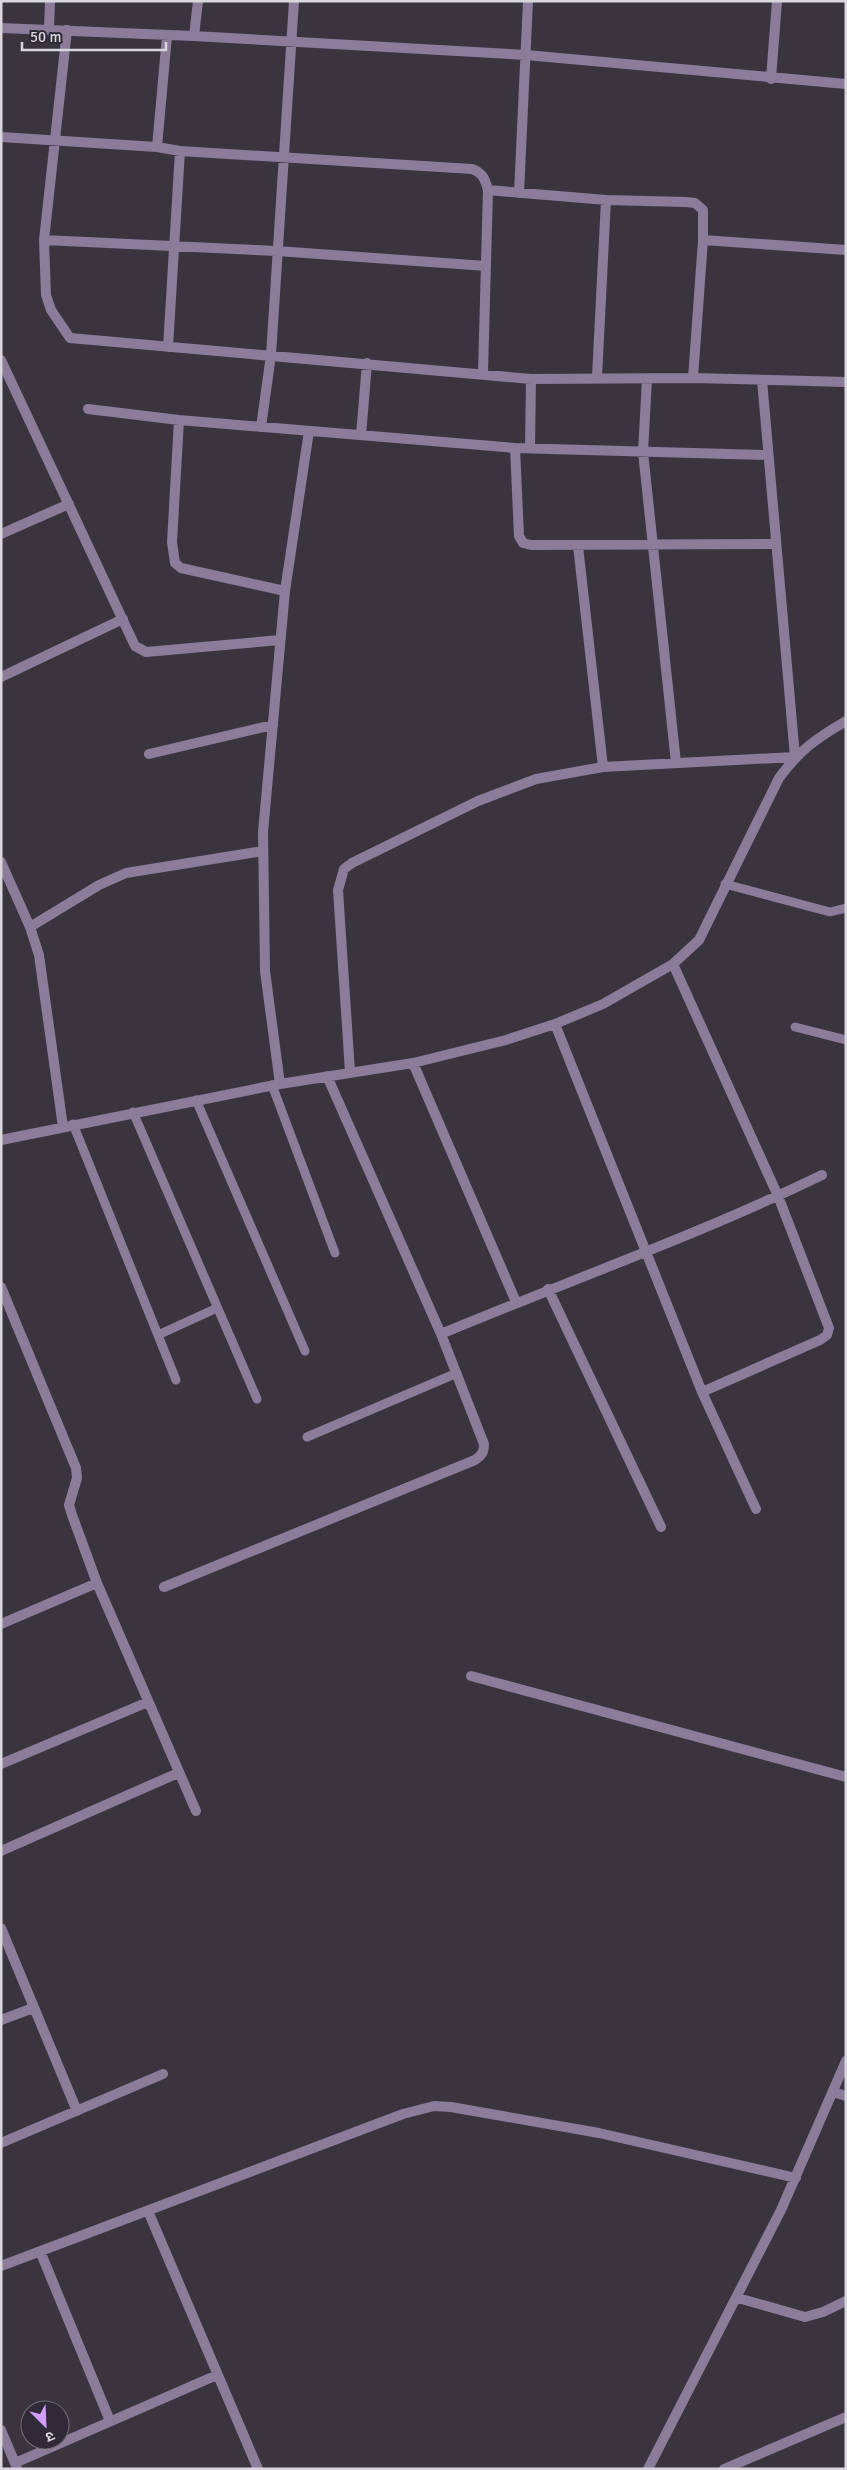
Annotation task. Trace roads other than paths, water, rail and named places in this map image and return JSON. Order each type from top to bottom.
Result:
[{"type":"street","points":[[49,29],[50,1]]},
{"type":"street","points":[[194,36],[198,1]]},
{"type":"street","points":[[261,427],[271,355],[294,1]]},
{"type":"street","points":[[519,193],[528,1]]},
{"type":"street","points":[[771,79],[777,1]]},
{"type":"street","points":[[1,28],[194,36],[526,56],[771,79],[846,84]]},
{"type":"street","points":[[67,30],[44,240],[46,295],[51,310],[70,338],[484,373],[531,379],[597,377],[846,382]]},
{"type":"street","points":[[157,147],[167,36]]},
{"type":"street","points":[[1,136],[157,147],[180,151],[472,169],[483,175],[488,190],[484,373]]},
{"type":"street","points":[[168,347],[180,151]]},
{"type":"street","points":[[488,190],[606,200],[695,203],[703,210],[703,240],[693,378]]},
{"type":"street","points":[[597,377],[606,200]]},
{"type":"street","points":[[44,240],[277,251],[486,266]]},
{"type":"street","points":[[703,240],[846,250]]},
{"type":"street","points":[[1,360],[6,384],[69,504],[135,646],[146,652],[280,640]]},
{"type":"street","points":[[361,435],[367,363]]},
{"type":"street","points":[[530,447],[531,379]]},
{"type":"street","points":[[647,379],[643,452],[676,764]]},
{"type":"street","points":[[762,380],[767,455],[795,757]]},
{"type":"street","points":[[88,409],[179,420],[515,448],[767,455]]},
{"type":"street","points":[[179,420],[172,542],[175,563],[181,568],[285,590]]},
{"type":"street","points":[[276,1084],[265,971],[263,851],[285,590],[309,431]]},
{"type":"street","points":[[515,448],[519,536],[523,543],[578,546],[776,544]]},
{"type":"street","points":[[1,534],[69,504]]},
{"type":"street","points":[[578,546],[603,767]]},
{"type":"street","points":[[1,677],[123,619]]},
{"type":"street","points":[[1,1140],[276,1084],[413,1063],[506,1040],[554,1024],[603,1004],[673,964],[699,940],[779,778],[795,757],[815,739],[846,721]]},
{"type":"street","points":[[150,754],[273,725]]},
{"type":"street","points":[[350,1072],[338,890],[344,870],[365,855],[509,787],[536,779],[603,767],[795,757]]},
{"type":"street","points":[[30,927],[100,885],[126,873],[263,851]]},
{"type":"street","points":[[1,862],[30,927],[42,973],[68,1125]]},
{"type":"street","points":[[673,964],[778,1196],[830,1328],[827,1336],[820,1340],[702,1392]]},
{"type":"street","points":[[554,1024],[702,1392],[756,1509]]},
{"type":"street","points":[[413,1063],[516,1302]]},
{"type":"street","points":[[164,1588],[475,1460],[482,1455],[484,1444],[457,1373],[327,1076]]},
{"type":"street","points":[[441,1334],[548,1289],[646,1252],[778,1196],[822,1175]]},
{"type":"street","points":[[1,1287],[76,1468],[77,1478],[69,1504],[97,1583],[178,1774],[196,1811]]},
{"type":"street","points":[[548,1289],[661,1527]]},
{"type":"street","points":[[1,1624],[97,1583]]},
{"type":"street","points":[[470,1676],[846,1777]]},
{"type":"street","points":[[1,1764],[148,1702]]},
{"type":"street","points":[[1,1851],[178,1774]]},
{"type":"street","points":[[1,1928],[77,2111]]},
{"type":"street","points":[[1,2020],[34,2008]]},
{"type":"street","points":[[648,2469],[738,2298],[796,2178],[846,2061]]},
{"type":"street","points":[[1,2143],[163,2074]]},
{"type":"street","points":[[833,2092],[846,2096]]},
{"type":"street","points":[[1,2266],[403,2114],[434,2106],[451,2107],[599,2133],[796,2178]]},
{"type":"street","points":[[148,2211],[258,2469]]},
{"type":"street","points":[[40,2251],[110,2422]]},
{"type":"street","points":[[738,2298],[805,2317],[823,2312],[846,2301]]},
{"type":"street","points":[[1,2430],[16,2466],[217,2374]]},
{"type":"street","points":[[724,2469],[846,2417]]},
{"type":"lane","points":[[725,884],[830,912],[846,908]]},
{"type":"lane","points":[[795,1027],[846,1040]]},
{"type":"lane","points":[[276,1084],[335,1253]]},
{"type":"lane","points":[[196,1100],[305,1351]]},
{"type":"lane","points":[[133,1112],[257,1399]]},
{"type":"lane","points":[[68,1125],[176,1380]]},
{"type":"lane","points":[[158,1335],[217,1308]]},
{"type":"lane","points":[[307,1437],[457,1373]]}]
